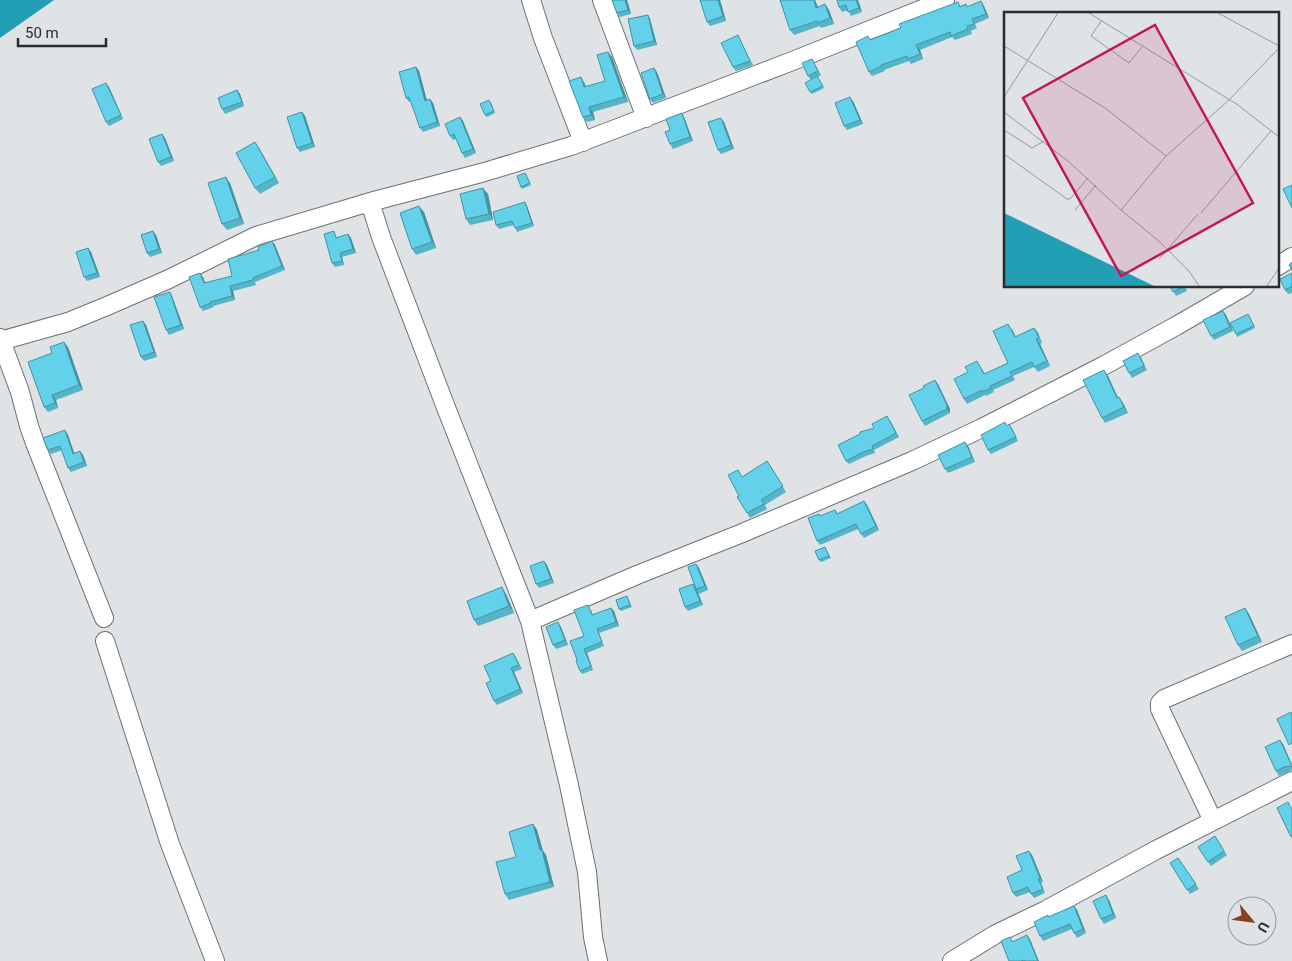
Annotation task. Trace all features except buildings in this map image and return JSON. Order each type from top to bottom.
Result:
[{"type":"street","points":[[531,0],[543,38],[583,142]]},
{"type":"street","points":[[602,0],[646,118]]},
{"type":"street","points":[[104,618],[35,443],[20,392],[0,340],[68,322],[169,279],[256,236],[370,202],[481,173],[583,142],[945,0]]},
{"type":"street","points":[[370,202],[381,237],[441,396],[530,620],[569,784],[587,872],[593,937],[598,961]]},
{"type":"street","points":[[1280,265],[1292,257]]},
{"type":"street","points":[[530,620],[912,461],[982,428],[1103,366],[1242,288]]},
{"type":"street","points":[[105,641],[170,844],[215,961]]},
{"type":"street","points":[[1213,821],[1160,709],[1160,704],[1164,700],[1292,644]]},
{"type":"street","points":[[952,961],[996,934],[1046,910],[1156,850],[1292,781]]},
{"type":"water","points":[[0,0],[54,0],[0,38]]}]
